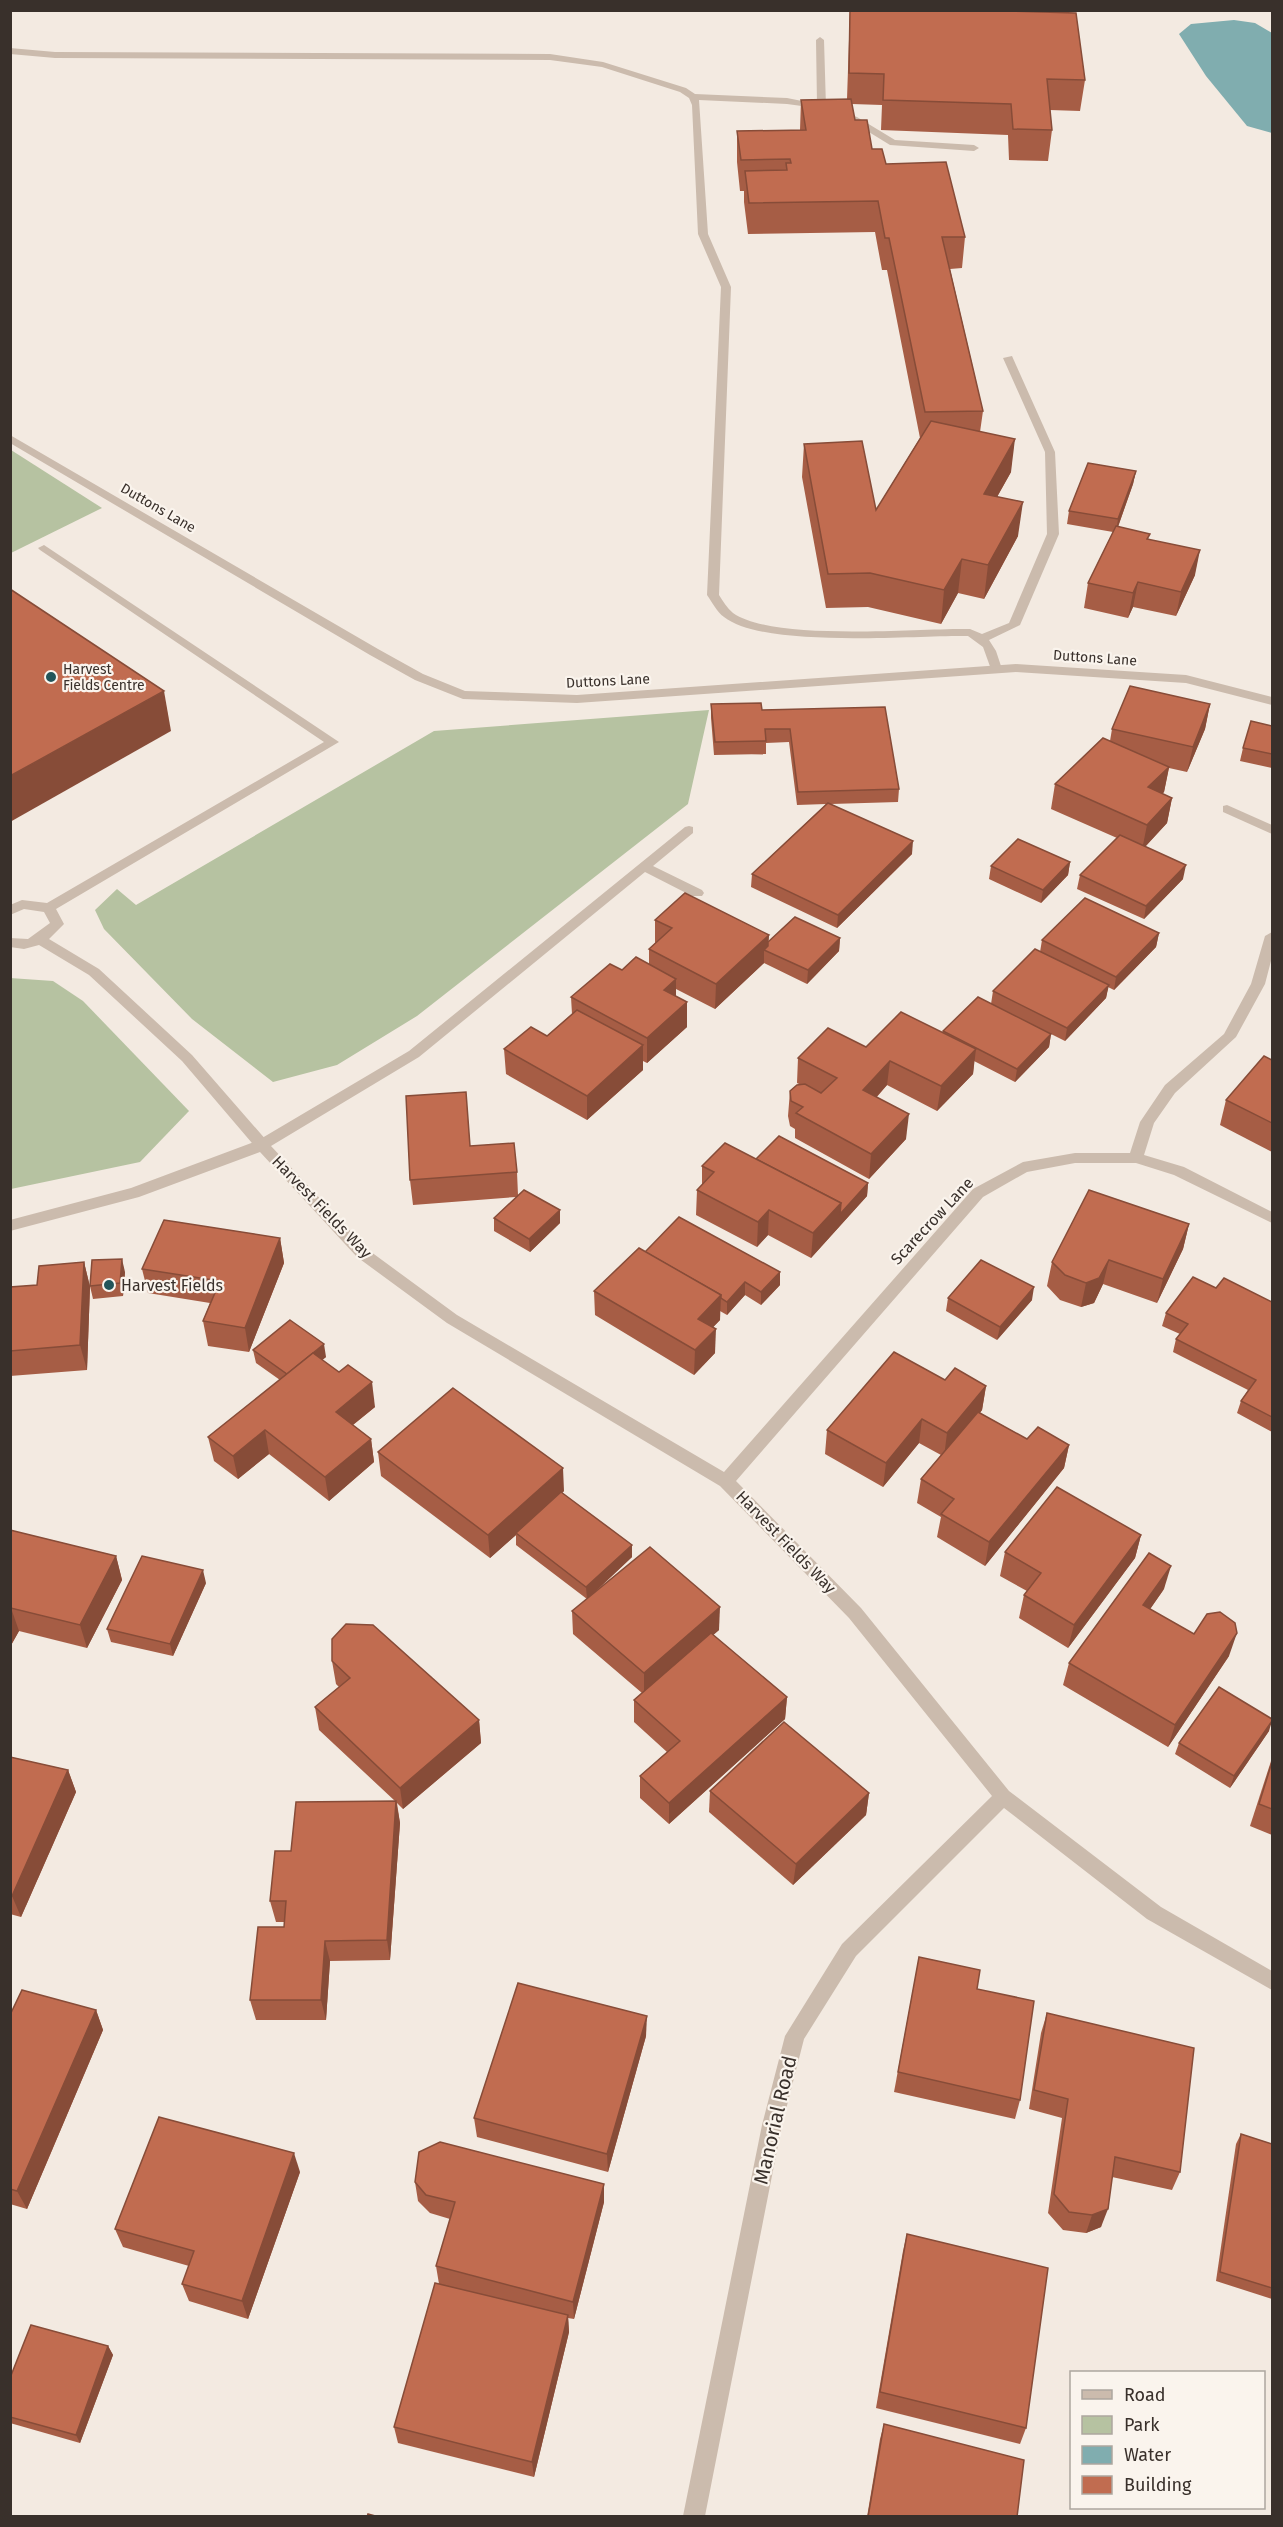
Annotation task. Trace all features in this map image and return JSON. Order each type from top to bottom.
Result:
[{"type":"street","points":[[820,40],[822,108]]},
{"type":"street","points":[[10,51],[55,55],[550,57],[603,64],[683,90],[693,97],[787,101],[822,108],[854,119],[893,143],[974,148]]},
{"type":"street","points":[[693,97],[696,105],[703,234],[726,287],[713,595],[728,616],[745,624],[777,632],[944,631],[970,633],[983,638],[990,647],[996,669]]},
{"type":"street","points":[[983,638],[1014,625],[1053,534],[1050,452],[1008,358]]},
{"type":"street","name":"Duttons Lane","points":[[10,438],[374,652],[419,677],[464,695],[577,699],[1016,668],[1186,679],[1272,701]]},
{"type":"street","points":[[10,911],[22,904],[49,908],[333,742],[44,548]]},
{"type":"street","points":[[1227,809],[1272,830]]},
{"type":"street","name":"Harvest Fields Way","points":[[10,1226],[134,1193],[262,1145],[414,1054],[689,830]]},
{"type":"street","points":[[645,867],[697,893]]},
{"type":"street","points":[[10,942],[20,945],[41,940],[57,924],[49,908]]},
{"type":"street","points":[[1136,1158],[1147,1122],[1170,1089],[1229,1038],[1258,984],[1272,936]]},
{"type":"street","points":[[41,940],[94,972],[187,1059],[262,1145]]},
{"type":"street","name":"Harvest Fields Way","points":[[262,1145],[362,1253],[452,1319],[726,1481],[855,1613],[1003,1797],[1154,1913],[1272,1981]]},
{"type":"street","name":"Scarecrow Lane","points":[[726,1481],[978,1193],[998,1179],[1023,1167],[1075,1158],[1136,1158],[1179,1172],[1272,1218]]},
{"type":"street","name":"Manorial Road","points":[[694,2517],[772,2125],[795,2036],[849,1950],[1003,1797]]},
{"type":"green space","points":[[11,450],[102,508],[11,553]]},
{"type":"green space","points":[[709,710],[688,804],[417,1016],[337,1065],[273,1082],[192,1019],[104,929],[95,910],[117,889],[136,905],[434,731]]},
{"type":"green space","points":[[10,978],[53,981],[83,1001],[189,1111],[140,1162],[11,1189]]},
{"type":"water","points":[[1234,20],[1255,23],[1272,33],[1272,133],[1247,126],[1206,76],[1179,34],[1191,24]]},
{"type":"building","points":[[850,10],[1076,13],[1085,80],[1047,79],[1052,130],[1013,129],[1011,104],[883,100],[884,74],[849,73]]},
{"type":"building","points":[[851,99],[855,120],[867,120],[872,149],[882,149],[886,164],[946,162],[965,237],[942,237],[983,411],[925,412],[889,238],[885,238],[878,201],[749,203],[745,171],[787,170],[786,163],[791,163],[790,159],[741,160],[737,131],[806,130],[801,100]]},
{"type":"building","points":[[931,421],[1015,439],[984,494],[1023,502],[988,565],[962,559],[944,590],[870,573],[828,574],[804,444],[862,441],[876,510]]},
{"type":"building","points":[[1088,463],[1136,471],[1118,519],[1069,511]]},
{"type":"building","points":[[1116,526],[1150,534],[1147,539],[1200,550],[1181,592],[1138,582],[1133,593],[1088,583]]},
{"type":"building","points":[[10,589],[164,691],[10,776]]},
{"type":"building","points":[[1130,686],[1210,704],[1193,747],[1112,729]]},
{"type":"building","points":[[761,703],[762,710],[885,707],[899,789],[798,792],[790,729],[765,729],[766,741],[715,742],[711,704]]},
{"type":"building","points":[[1251,721],[1272,726],[1272,754],[1243,748]]},
{"type":"building","points":[[1103,738],[1169,767],[1148,787],[1172,798],[1147,825],[1055,784]]},
{"type":"building","points":[[828,803],[913,841],[838,915],[752,874]]},
{"type":"building","points":[[1120,835],[1186,865],[1146,906],[1080,875]]},
{"type":"building","points":[[1018,839],[1070,862],[1043,890],[991,866]]},
{"type":"building","points":[[685,893],[769,935],[716,984],[649,949],[672,928],[655,920]]},
{"type":"building","points":[[1085,898],[1159,933],[1116,977],[1042,940]]},
{"type":"building","points":[[795,917],[840,938],[808,970],[764,950],[768,942]]},
{"type":"building","points":[[1035,949],[1109,985],[1067,1028],[993,991]]},
{"type":"building","points":[[636,957],[676,979],[664,990],[687,1002],[647,1038],[571,997],[610,964],[622,970]]},
{"type":"building","points":[[978,997],[1051,1034],[1017,1069],[943,1031]]},
{"type":"building","points":[[577,1010],[643,1045],[587,1096],[504,1049],[531,1027],[547,1036]]},
{"type":"building","points":[[901,1012],[976,1049],[941,1086],[890,1061],[863,1090],[909,1114],[871,1154],[796,1113],[803,1107],[791,1101],[790,1091],[797,1085],[805,1084],[821,1093],[837,1078],[798,1058],[828,1028],[866,1047]]},
{"type":"building","points":[[1264,1056],[1272,1060],[1272,1123],[1226,1100]]},
{"type":"building","points":[[466,1092],[470,1146],[514,1143],[517,1172],[410,1180],[406,1096]]},
{"type":"building","points":[[779,1136],[868,1183],[840,1214],[841,1203],[756,1159]]},
{"type":"building","points":[[725,1143],[841,1203],[813,1233],[769,1210],[758,1222],[697,1190],[714,1172],[702,1166]]},
{"type":"building","points":[[524,1190],[560,1210],[529,1239],[494,1218]]},
{"type":"building","points":[[1089,1190],[1189,1224],[1163,1279],[1109,1260],[1099,1278],[1086,1283],[1065,1275],[1052,1262]]},
{"type":"building","points":[[679,1217],[780,1272],[761,1292],[745,1282],[727,1302],[721,1298],[721,1295],[645,1252]]},
{"type":"building","points":[[164,1220],[280,1238],[245,1328],[203,1321],[220,1281],[142,1269]]},
{"type":"building","points":[[639,1248],[721,1295],[698,1319],[716,1329],[695,1350],[594,1291]]},
{"type":"building","points":[[122,1259],[120,1283],[90,1286],[92,1260]]},
{"type":"building","points":[[981,1260],[1034,1287],[1000,1327],[948,1298]]},
{"type":"building","points":[[84,1262],[80,1345],[10,1351],[10,1287],[37,1285],[39,1266]]},
{"type":"building","points":[[1193,1277],[1216,1288],[1224,1278],[1272,1302],[1272,1417],[1241,1401],[1256,1380],[1176,1339],[1188,1324],[1166,1313]]},
{"type":"building","points":[[290,1320],[324,1344],[287,1374],[253,1350]]},
{"type":"building","points":[[894,1352],[945,1380],[955,1368],[986,1386],[947,1433],[922,1419],[886,1463],[827,1430]]},
{"type":"building","points":[[313,1353],[339,1372],[348,1365],[372,1382],[336,1412],[371,1439],[325,1477],[265,1430],[233,1456],[208,1437]]},
{"type":"building","points":[[453,1388],[563,1468],[488,1535],[378,1452]]},
{"type":"building","points":[[978,1412],[1027,1439],[1038,1427],[1069,1445],[989,1542],[941,1514],[954,1499],[921,1479]]},
{"type":"building","points":[[1057,1487],[1141,1535],[1074,1625],[1024,1595],[1041,1573],[1005,1552]]},
{"type":"building","points":[[561,1492],[632,1545],[586,1587],[516,1533]]},
{"type":"building","points":[[10,1530],[116,1556],[80,1625],[10,1609]]},
{"type":"building","points":[[650,1547],[720,1607],[644,1673],[572,1611]]},
{"type":"building","points":[[1149,1553],[1171,1566],[1143,1605],[1194,1634],[1207,1614],[1220,1612],[1235,1623],[1237,1633],[1175,1725],[1069,1663]]},
{"type":"building","points":[[142,1556],[203,1570],[170,1644],[107,1629]]},
{"type":"building","points":[[346,1624],[373,1625],[479,1720],[400,1788],[315,1707],[350,1678],[332,1661],[332,1639]]},
{"type":"building","points":[[711,1633],[787,1697],[669,1803],[640,1776],[680,1741],[634,1700]]},
{"type":"building","points":[[1219,1687],[1272,1719],[1234,1776],[1179,1743]]},
{"type":"building","points":[[784,1722],[869,1793],[796,1864],[710,1791]]},
{"type":"building","points":[[10,1757],[68,1770],[12,1896],[10,1895]]},
{"type":"building","points":[[1272,1762],[1272,1809],[1259,1804]]},
{"type":"building","points":[[396,1801],[387,1940],[325,1941],[321,2000],[250,2000],[258,1927],[284,1927],[286,1901],[270,1901],[275,1851],[291,1851],[296,1802]]},
{"type":"building","points":[[919,1957],[980,1970],[977,1989],[1034,2001],[1020,2100],[898,2072]]},
{"type":"building","points":[[518,1983],[647,2016],[607,2154],[474,2118]]},
{"type":"building","points":[[22,1990],[96,2010],[17,2191],[10,2189],[10,2015]]},
{"type":"building","points":[[1047,2013],[1194,2048],[1180,2172],[1115,2157],[1108,2209],[1092,2215],[1069,2212],[1054,2194],[1068,2099],[1034,2090]]},
{"type":"building","points":[[159,2117],[294,2153],[242,2301],[182,2284],[194,2251],[115,2229]]},
{"type":"building","points":[[1241,2134],[1272,2144],[1272,2288],[1220,2272]]},
{"type":"building","points":[[440,2142],[604,2184],[573,2302],[436,2266],[455,2202],[426,2195],[415,2182],[419,2152]]},
{"type":"building","points":[[907,2234],[1048,2268],[1026,2428],[880,2392]]},
{"type":"building","points":[[435,2283],[568,2315],[532,2462],[394,2427]]},
{"type":"building","points":[[31,2325],[108,2346],[76,2435],[10,2417],[10,2378]]},
{"type":"building","points":[[884,2424],[1024,2460],[1017,2517],[868,2517]]},
{"type":"place","name":"Harvest Fields Centre","points":[[51,677]]},
{"type":"place","name":"Harvest Fields","points":[[109,1285]]}]
